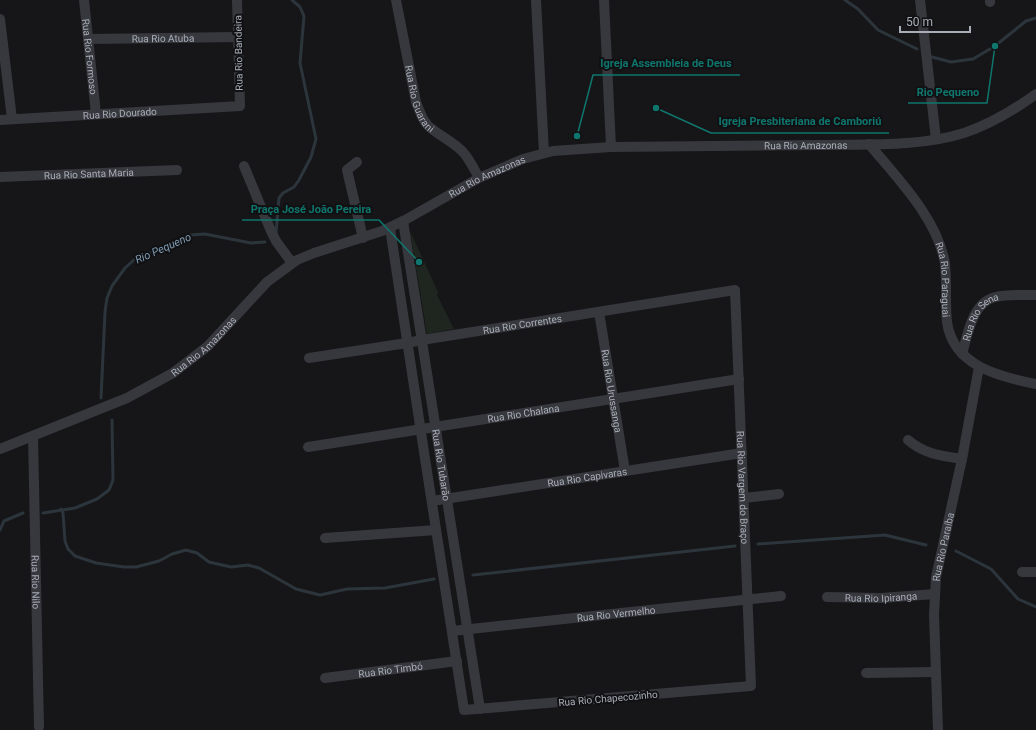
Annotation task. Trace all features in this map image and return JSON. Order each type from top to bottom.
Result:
[{"type":"street","name":"Rua Rio Formoso","points":[[84,0],[96,114]]},
{"type":"street","name":"Rua Rio Bandeira","points":[[237,0],[240,106]]},
{"type":"street","name":"Rua Rio Guarani","points":[[396,0],[416,102],[420,113],[431,128],[463,152],[479,178]]},
{"type":"street","points":[[536,0],[544,153]]},
{"type":"street","points":[[604,0],[611,147]]},
{"type":"street","points":[[920,0],[936,139]]},
{"type":"street","points":[[0,18],[1,41],[12,119]]},
{"type":"street","name":"Rua Rio Atuba","points":[[88,39],[238,37]]},
{"type":"street","name":"Rua Rio Amazonas","points":[[0,449],[127,398],[173,373],[208,346],[256,293],[292,263],[314,253],[390,228],[479,178],[518,161],[544,153],[561,150],[611,147],[869,144],[936,139],[964,133],[979,127],[1010,111],[1036,94]]},
{"type":"street","name":"Rua Rio Dourado","points":[[0,120],[240,106]]},
{"type":"street","name":"Rua Rio Paraguai","points":[[869,144],[909,193],[937,237],[943,254],[945,269],[948,327],[953,341],[962,354],[979,367],[1000,376],[1036,384]]},
{"type":"street","points":[[357,162],[347,170],[363,238]]},
{"type":"street","points":[[244,166],[271,231],[276,241],[292,263]]},
{"type":"street","name":"Rua Rio Santa Maria","points":[[0,177],[177,170]]},
{"type":"street","name":"Rua Rio Tubarão","points":[[403,222],[480,709]]},
{"type":"street","name":"Rua Rio Tubarão","points":[[390,228],[464,710]]},
{"type":"street","name":"Rua Rio Correntes","points":[[309,358],[735,290]]},
{"type":"street","name":"Rua Rio Vargem do Braço","points":[[735,290],[751,686]]},
{"type":"street","name":"Rua Rio Sena","points":[[962,354],[972,319],[987,300],[1001,296],[1036,295]]},
{"type":"street","name":"Rua Rio Urussanga","points":[[598,312],[624,471]]},
{"type":"street","name":"Rua Rio Paraíba","points":[[938,730],[935,594],[937,566],[962,459],[979,367]]},
{"type":"street","name":"Rua Rio Chalana","points":[[308,447],[739,379]]},
{"type":"street","name":"Rua Rio Nilo","points":[[33,436],[39,727]]},
{"type":"street","points":[[908,440],[915,446],[928,453],[962,459]]},
{"type":"street","name":"Rua Rio Capivaras","points":[[432,501],[742,453]]},
{"type":"street","points":[[744,498],[779,494]]},
{"type":"street","points":[[325,538],[436,530]]},
{"type":"street","points":[[1022,572],[1036,572]]},
{"type":"street","name":"Rua Rio Ipiranga","points":[[827,597],[881,598],[935,594]]},
{"type":"street","name":"Rua Rio Vermelho","points":[[452,631],[781,596]]},
{"type":"street","name":"Rua Rio Timbó","points":[[325,678],[457,661]]},
{"type":"street","points":[[866,673],[936,672]]},
{"type":"street","name":"Rua Rio Chapecozinho","points":[[464,710],[751,686]]},
{"type":"shaded area","points":[[410,231],[438,292],[437,295],[454,329],[427,334]]},
{"type":"waterway","name":"Rio Pequeno","points":[[276,233],[279,198],[283,193],[294,187],[299,180],[311,157],[316,139],[300,63],[304,16],[300,7],[292,0]]},
{"type":"waterway","name":"Rio Pequeno","points":[[845,0],[858,9],[878,30],[917,49]]},
{"type":"waterway","name":"Rio Pequeno","points":[[932,57],[951,62],[973,59],[995,46],[1026,21],[1036,18]]},
{"type":"waterway","name":"Rio Pequeno","points":[[101,398],[107,298],[112,286],[125,268],[135,259],[176,243],[190,235],[205,234],[251,243],[265,242]]},
{"type":"waterway","name":"Rio Pequeno","points":[[43,513],[75,508],[97,499],[109,490],[113,480],[112,420]]},
{"type":"waterway","points":[[61,509],[63,513],[65,541],[68,549],[75,556],[96,563],[136,567],[159,561],[172,554],[186,550],[197,553],[209,562],[231,567],[248,565],[259,568],[296,589],[320,595],[347,589],[385,588],[434,579]]},
{"type":"waterway","name":"Rio Pequeno","points":[[0,530],[4,521],[23,513]]},
{"type":"waterway","points":[[758,544],[885,535],[926,545]]},
{"type":"waterway","points":[[473,575],[735,546]]},
{"type":"waterway","points":[[956,551],[991,569],[1018,599],[1036,607]]},
{"type":"place","name":"Rio Pequeno","points":[[995,46]]},
{"type":"place","name":"Igreja Presbiteriana de Camboriú","points":[[656,108]]},
{"type":"place","name":"Igreja Assembleia de Deus","points":[[577,136]]},
{"type":"place","name":"Praça José João Pereira","points":[[419,262]]}]
